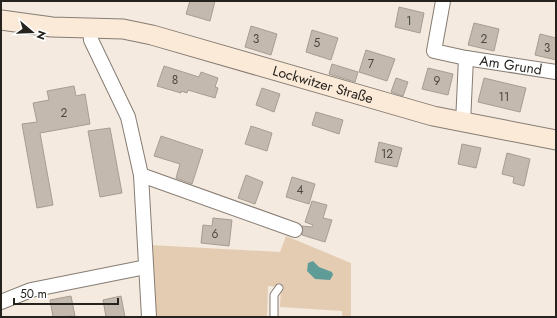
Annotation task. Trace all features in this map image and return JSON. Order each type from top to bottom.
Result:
[{"type":"street","name":"Am Grund","points":[[444,1],[434,51],[466,58],[556,72]]},
{"type":"street","name":"Lockwitzer Straße","points":[[1,20],[52,27],[123,29],[152,35],[433,116],[556,140]]},
{"type":"street","points":[[90,27],[91,40],[128,117],[141,176],[149,317]]},
{"type":"street","name":"Am Grund","points":[[463,123],[466,58]]},
{"type":"street","points":[[141,176],[295,230]]},
{"type":"street","points":[[1,302],[31,290],[146,267]]},
{"type":"lane","points":[[274,317],[274,295],[279,288]]},
{"type":"shaded area","points":[[286,236],[351,263],[351,317],[342,317],[342,311],[280,307],[281,287],[268,286],[267,317],[154,317],[149,245],[280,252]]},
{"type":"water","points":[[313,261],[319,267],[332,272],[333,275],[330,280],[315,279],[307,271],[308,263]]},
{"type":"building","points":[[190,1],[215,1],[210,21],[186,14]]},
{"type":"building","points":[[399,7],[424,13],[420,33],[395,27]]},
{"type":"building","points":[[474,23],[499,29],[494,51],[468,45]]},
{"type":"building","points":[[251,26],[277,34],[271,55],[245,47]]},
{"type":"building","points":[[312,30],[338,38],[331,60],[306,52]]},
{"type":"building","points":[[540,34],[556,38],[556,60],[535,55]]},
{"type":"building","points":[[366,50],[395,59],[387,81],[359,72]]},
{"type":"building","points":[[332,64],[358,72],[355,82],[329,74]]},
{"type":"building","points":[[164,66],[199,77],[201,72],[218,78],[215,87],[218,88],[215,98],[188,90],[187,93],[181,91],[181,93],[157,86]]},
{"type":"building","points":[[428,68],[453,74],[448,95],[422,89]]},
{"type":"building","points":[[396,78],[408,82],[403,96],[391,92]]},
{"type":"building","points":[[484,78],[526,88],[520,112],[478,102]]},
{"type":"building","points":[[74,86],[76,96],[85,94],[90,124],[40,133],[53,205],[37,208],[22,124],[37,122],[33,103],[49,100],[47,91]]},
{"type":"building","points":[[262,88],[280,94],[274,112],[256,105]]},
{"type":"building","points":[[316,112],[343,120],[339,134],[312,125]]},
{"type":"building","points":[[251,126],[272,133],[267,151],[245,144]]},
{"type":"building","points":[[110,128],[122,193],[100,197],[88,131]]},
{"type":"building","points":[[161,136],[203,150],[192,184],[176,178],[180,164],[154,156]]},
{"type":"building","points":[[379,142],[402,148],[397,167],[375,162]]},
{"type":"building","points":[[462,144],[481,148],[476,168],[458,164]]},
{"type":"building","points":[[507,153],[530,159],[524,186],[513,183],[514,177],[502,174]]},
{"type":"building","points":[[246,175],[263,182],[255,204],[238,198]]},
{"type":"building","points":[[292,177],[315,184],[309,204],[286,197]]},
{"type":"building","points":[[312,201],[327,205],[323,218],[332,220],[325,242],[302,235],[302,226],[312,227],[313,225],[305,222]]},
{"type":"building","points":[[213,218],[232,220],[229,246],[201,243],[203,225],[212,226]]},
{"type":"building","points":[[71,296],[75,316],[53,317],[50,300]]},
{"type":"building","points":[[121,296],[125,317],[106,317],[103,300]]}]
